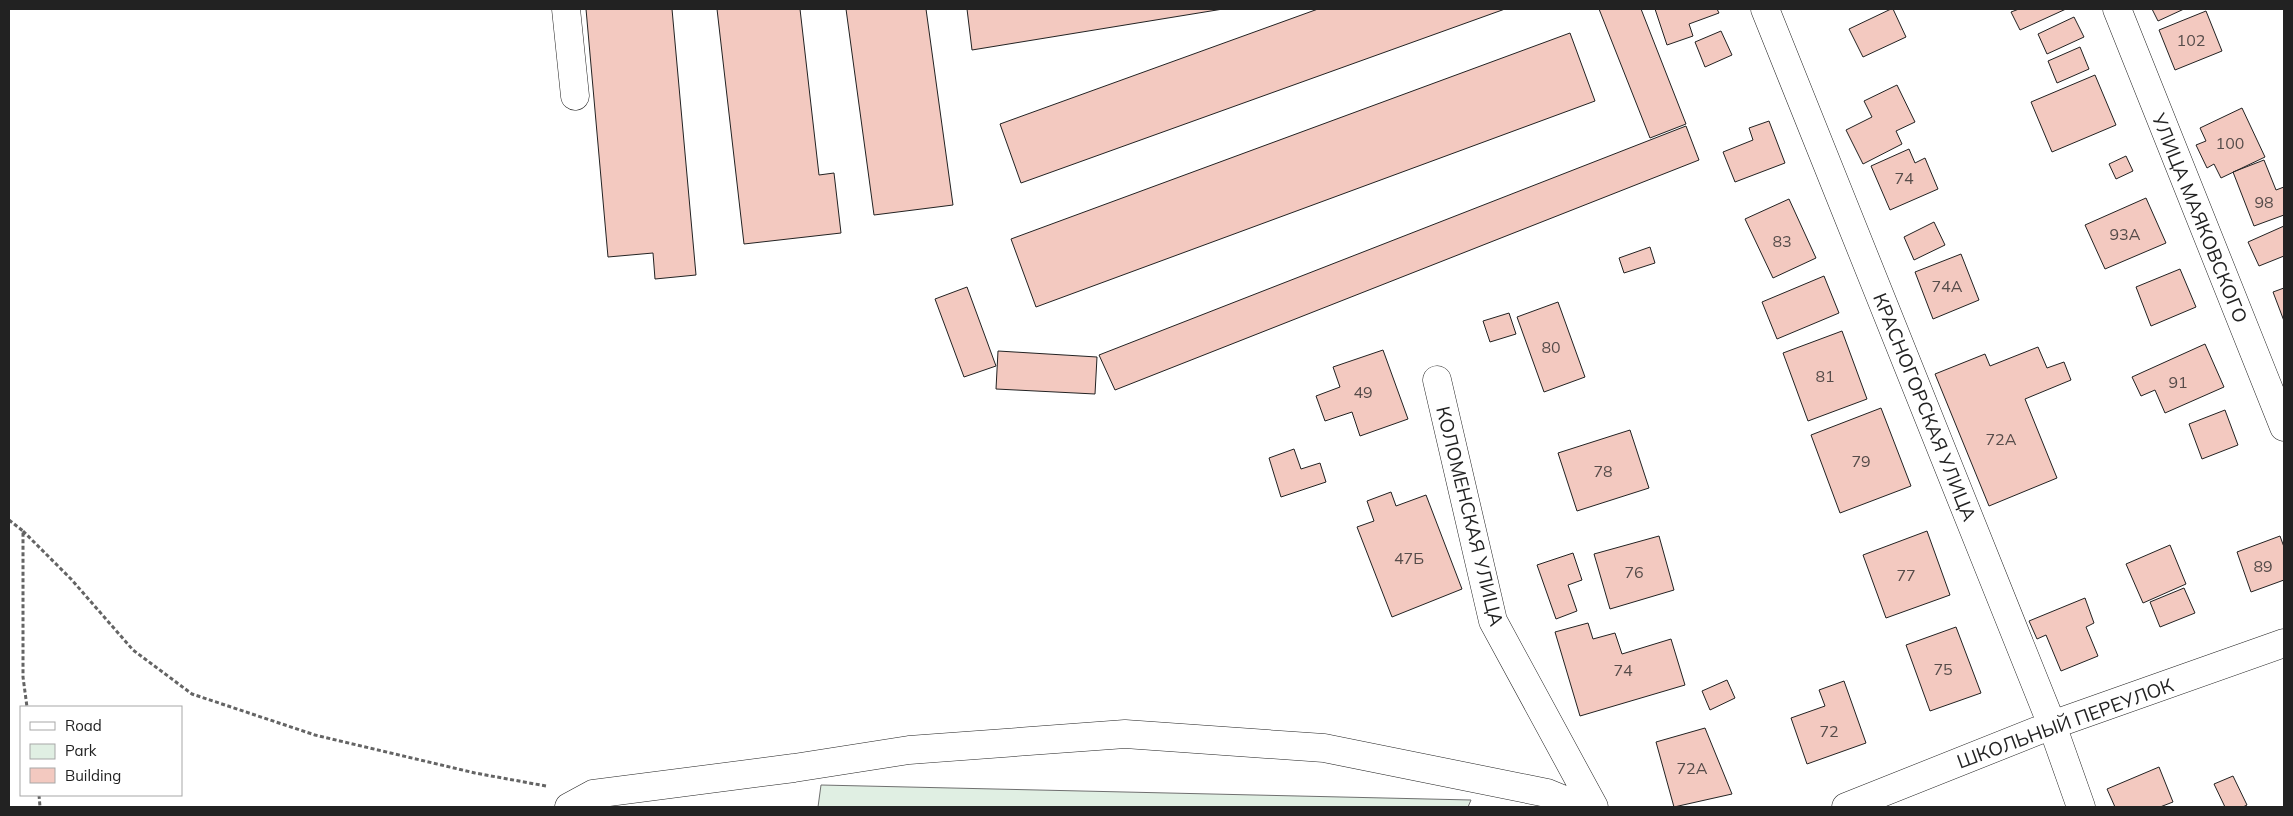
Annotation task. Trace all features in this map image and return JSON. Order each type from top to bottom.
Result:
[{"type":"street","points":[[566,9],[575,96]]},
{"type":"street","name":"КРАСНОГОРСКАЯ УЛИЦА","points":[[1765,9],[2052,725],[2081,807]]},
{"type":"street","name":"УЛИЦА МАЯКОВСКОГО","points":[[2117,9],[2284,427]]},
{"type":"street","name":"КОЛОМЕНСКАЯ УЛИЦА","points":[[1437,380],[1492,621],[1594,807]]},
{"type":"street","name":"ШКОЛЬНЫЙ ПЕРЕУЛОК","points":[[1846,807],[2052,725],[2284,643]]},
{"type":"street","points":[[569,807],[593,794],[794,768],[908,750],[1125,734],[1324,748],[1547,793],[1581,807]]},
{"type":"path","points":[[9,520],[23,531],[71,580],[133,650],[192,694],[316,735],[475,773],[593,794]]},
{"type":"path","points":[[23,531],[23,677],[27,706]]},
{"type":"green space","points":[[821,785],[1471,800],[1468,807],[818,807]]},
{"type":"building","points":[[586,9],[672,9],[696,275],[655,279],[653,253],[608,257]]},
{"type":"building","points":[[717,9],[800,9],[819,175],[834,173],[841,233],[744,244]]},
{"type":"building","points":[[846,9],[926,9],[953,205],[874,215]]},
{"type":"building","points":[[967,9],[1223,9],[972,50]]},
{"type":"building","points":[[1318,9],[1505,9],[1021,183],[1000,124]]},
{"type":"building","points":[[1599,9],[1641,9],[1686,124],[1650,138]]},
{"type":"building","points":[[1655,9],[1717,9],[1719,13],[1689,24],[1693,36],[1667,45]]},
{"type":"building","points":[[1893,9],[1906,37],[1863,57],[1849,29]]},
{"type":"building","points":[[2019,9],[2066,9],[2020,30],[2011,12]]},
{"type":"building","points":[[2152,9],[2184,9],[2158,21]]},
{"type":"building","points":[[2206,11],[2222,51],[2175,70],[2159,30]]},
{"type":"building","points":[[2074,17],[2084,37],[2047,54],[2038,34]]},
{"type":"building","points":[[1721,31],[1732,55],[1705,67],[1695,42]]},
{"type":"building","points":[[1570,33],[1595,101],[1036,307],[1011,239]]},
{"type":"building","points":[[2080,47],[2089,69],[2057,83],[2048,61]]},
{"type":"building","points":[[2095,75],[2116,125],[2052,152],[2031,102]]},
{"type":"building","points":[[1897,85],[1915,122],[1896,131],[1902,144],[1863,164],[1846,130],[1872,117],[1864,101]]},
{"type":"building","points":[[2242,108],[2265,157],[2221,178],[2214,164],[2207,168],[2196,145],[2206,141],[2200,128]]},
{"type":"building","points":[[1769,121],[1785,163],[1735,182],[1723,152],[1753,140],[1749,128]]},
{"type":"building","points":[[1686,126],[1699,160],[1115,390],[1099,355]]},
{"type":"building","points":[[1909,149],[1915,163],[1925,158],[1938,189],[1890,210],[1871,166]]},
{"type":"building","points":[[2126,156],[2133,171],[2116,179],[2109,164]]},
{"type":"building","points":[[2264,160],[2276,190],[2284,187],[2284,215],[2254,226],[2233,172]]},
{"type":"building","points":[[2146,198],[2166,243],[2105,269],[2085,225]]},
{"type":"building","points":[[1789,199],[1816,258],[1773,278],[1745,219]]},
{"type":"building","points":[[1934,222],[1945,245],[1914,260],[1904,237]]},
{"type":"building","points":[[2284,226],[2284,256],[2259,266],[2248,242]]},
{"type":"building","points":[[1650,247],[1655,263],[1624,273],[1619,258]]},
{"type":"building","points":[[1961,254],[1979,300],[1933,319],[1915,272]]},
{"type":"building","points":[[2180,269],[2196,307],[2151,326],[2136,287]]},
{"type":"building","points":[[1824,276],[1839,313],[1777,339],[1762,302]]},
{"type":"building","points":[[967,287],[996,366],[964,377],[935,299]]},
{"type":"building","points":[[2284,288],[2284,321],[2273,292]]},
{"type":"building","points":[[1558,302],[1585,377],[1544,392],[1517,317]]},
{"type":"building","points":[[1509,313],[1516,334],[1490,342],[1483,321]]},
{"type":"building","points":[[1842,331],[1867,399],[1808,421],[1783,353]]},
{"type":"building","points":[[2205,344],[2224,387],[2165,413],[2155,390],[2141,396],[2132,377]]},
{"type":"building","points":[[2038,347],[2047,368],[2064,362],[2071,380],[2025,399],[2057,478],[1989,506],[1935,374],[1985,354],[1990,366]]},
{"type":"building","points":[[1383,350],[1408,419],[1360,436],[1352,412],[1325,421],[1316,396],[1340,387],[1333,367]]},
{"type":"building","points":[[998,351],[1097,357],[1095,394],[996,389]]},
{"type":"building","points":[[1881,408],[1911,486],[1840,513],[1811,435]]},
{"type":"building","points":[[2225,410],[2238,445],[2202,459],[2189,424]]},
{"type":"building","points":[[1630,430],[1649,488],[1577,511],[1558,453]]},
{"type":"building","points":[[1294,449],[1301,469],[1320,463],[1326,482],[1281,497],[1269,458]]},
{"type":"building","points":[[1391,492],[1396,506],[1426,495],[1462,589],[1392,617],[1357,527],[1374,521],[1367,501]]},
{"type":"building","points":[[1927,531],[1950,595],[1886,618],[1863,555]]},
{"type":"building","points":[[1659,536],[1674,590],[1610,609],[1594,554]]},
{"type":"building","points":[[2280,536],[2284,547],[2284,580],[2251,592],[2237,552]]},
{"type":"building","points":[[2170,545],[2186,584],[2143,603],[2126,564]]},
{"type":"building","points":[[1573,553],[1582,580],[1568,585],[1577,611],[1556,619],[1537,565]]},
{"type":"building","points":[[2184,588],[2195,613],[2160,627],[2150,602]]},
{"type":"building","points":[[2085,598],[2094,623],[2086,627],[2098,656],[2061,671],[2046,635],[2037,639],[2029,621]]},
{"type":"building","points":[[1588,623],[1593,639],[1615,633],[1622,654],[1671,639],[1685,685],[1580,716],[1555,632]]},
{"type":"building","points":[[1956,627],[1981,693],[1930,711],[1906,645]]},
{"type":"building","points":[[1727,680],[1735,698],[1710,710],[1702,691]]},
{"type":"building","points":[[1844,681],[1866,743],[1807,764],[1791,718],[1825,706],[1819,690]]},
{"type":"building","points":[[1705,728],[1732,794],[1674,807],[1656,742]]},
{"type":"building","points":[[2159,767],[2173,802],[2160,807],[2115,807],[2107,789]]},
{"type":"building","points":[[2233,776],[2247,805],[2243,807],[2225,807],[2214,784]]}]
